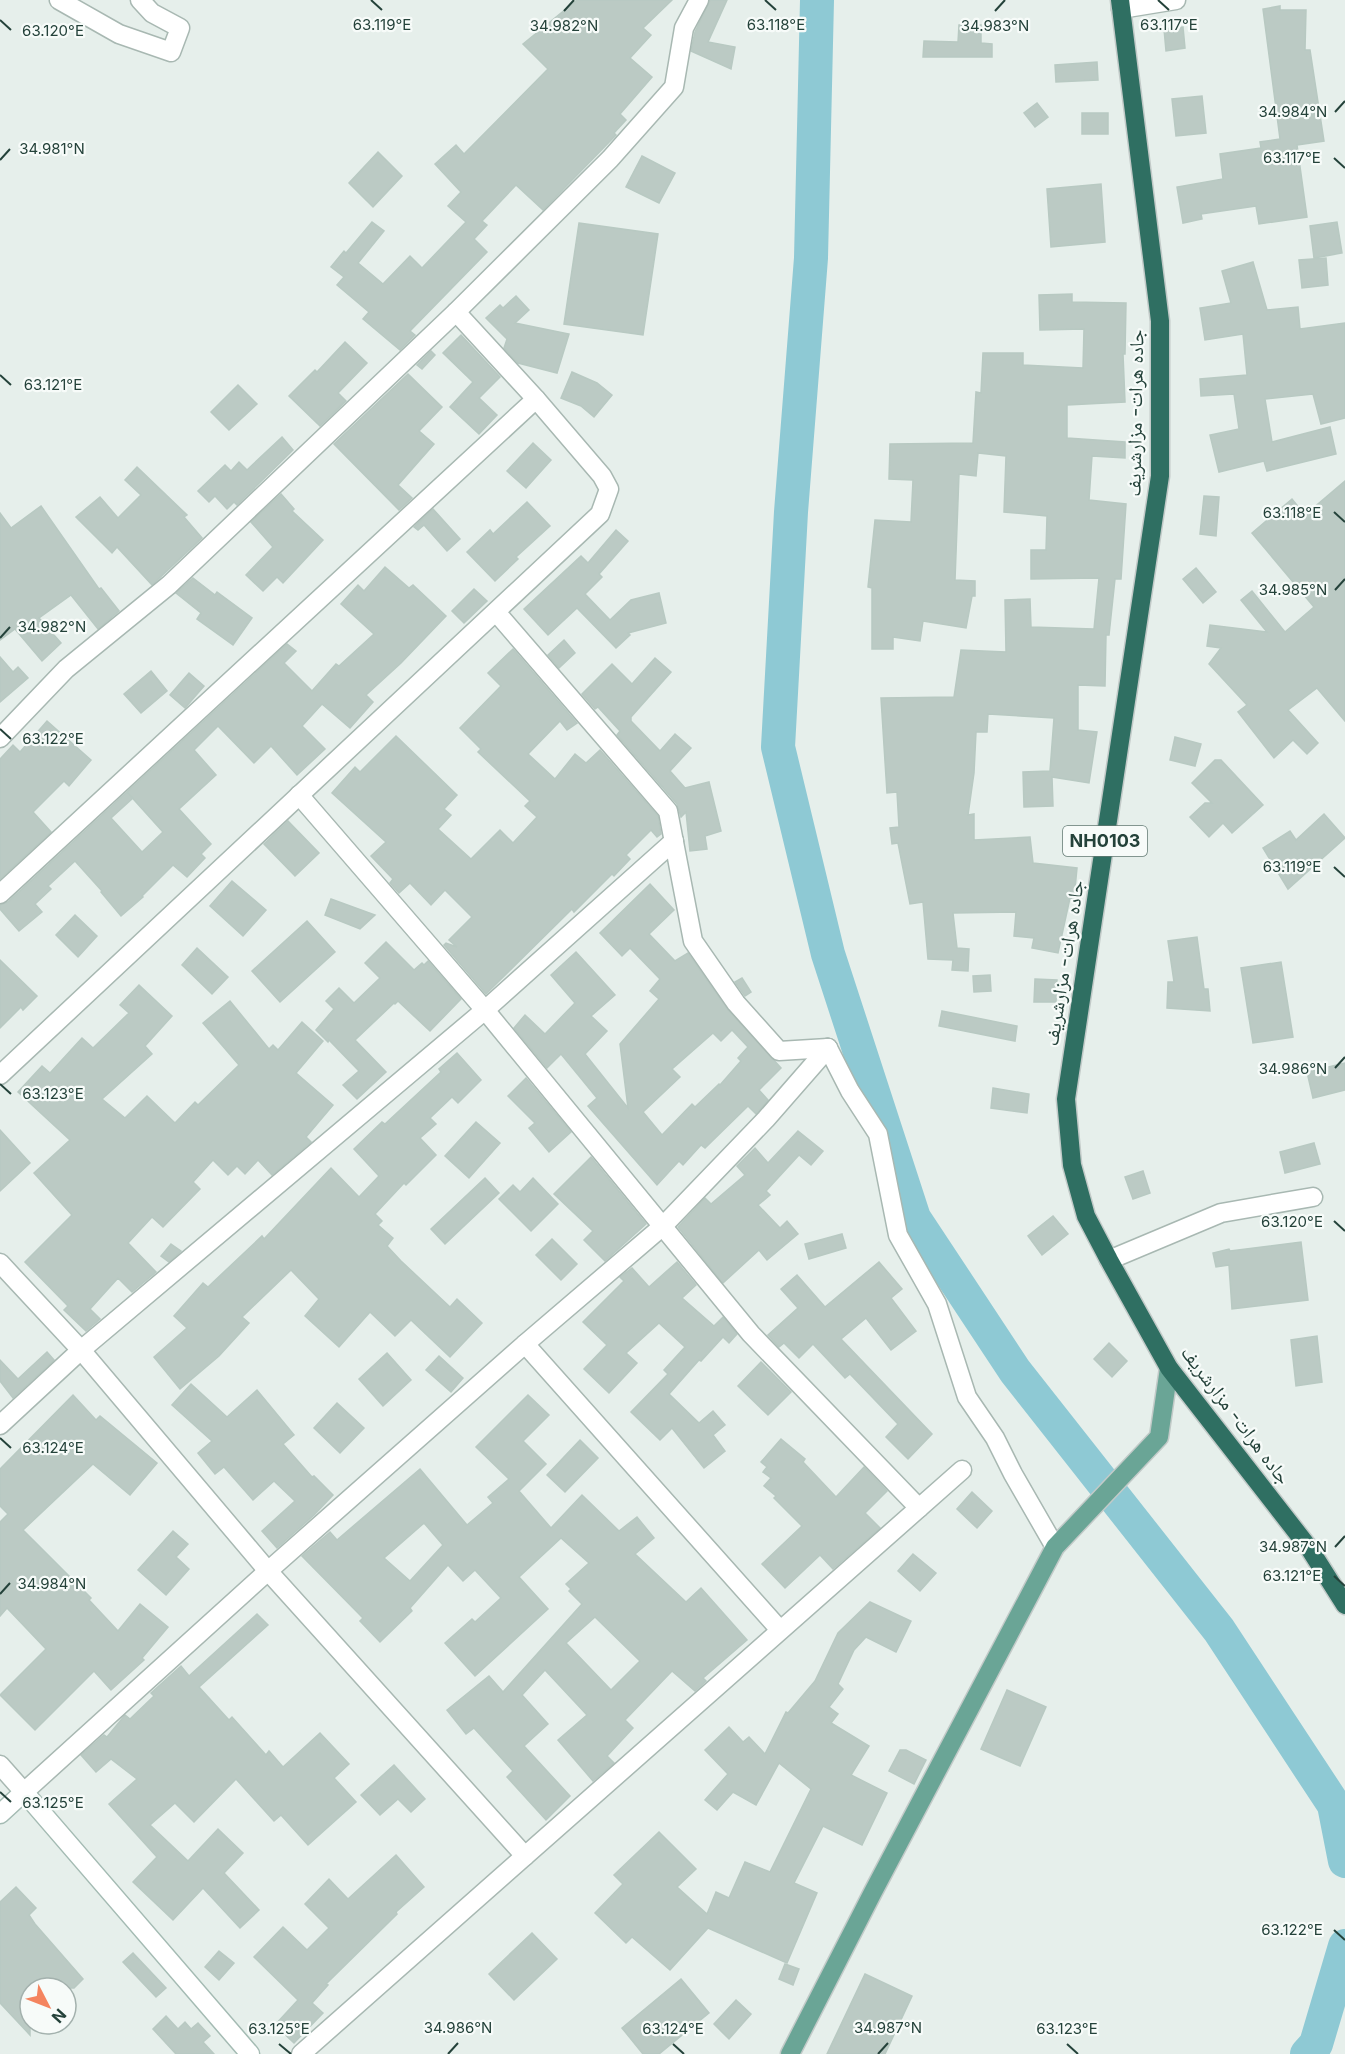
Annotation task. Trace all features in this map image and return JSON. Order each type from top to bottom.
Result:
[{"type":"highway","name":"جاده هرات- مزارشریف","points":[[1120,4],[1160,321],[1160,476],[1066,1099],[1072,1165],[1086,1216],[1169,1368],[1309,1548],[1345,1605]]},
{"type":"main road","points":[[790,2054],[1055,1547],[1159,1437],[1169,1368]]},
{"type":"street","points":[[59,0],[119,34],[171,52],[180,28],[152,13],[140,0]]},
{"type":"street","points":[[0,738],[66,669],[169,585],[456,312],[610,159],[674,87],[684,28],[699,0]]},
{"type":"street","points":[[1120,4],[1176,0]]},
{"type":"street","points":[[0,1075],[600,514],[609,489],[602,476],[536,399],[456,312]]},
{"type":"street","points":[[0,894],[536,399]]},
{"type":"street","points":[[496,612],[668,812],[693,940],[736,1003],[779,1052],[828,1048]]},
{"type":"street","points":[[299,795],[485,1010],[751,1334],[919,1508]]},
{"type":"street","points":[[0,1425],[81,1350],[485,1010],[674,841]]},
{"type":"street","points":[[0,1814],[268,1571],[525,1344],[663,1226],[766,1119],[828,1048]]},
{"type":"street","points":[[828,1048],[850,1091],[878,1134],[898,1235],[937,1304],[967,1397],[995,1438],[1055,1547]]},
{"type":"street","points":[[1109,1260],[1221,1213],[1313,1197]]},
{"type":"street","points":[[0,1263],[81,1350],[268,1571],[525,1856]]},
{"type":"street","points":[[525,1344],[780,1630]]},
{"type":"street","points":[[301,2054],[962,1470]]},
{"type":"street","points":[[0,1765],[250,2054]]},
{"type":"building","points":[[577,0],[672,0],[643,28],[651,35],[630,58],[652,77],[620,114],[626,120],[614,133],[616,135],[543,210],[516,185],[482,221],[487,225],[474,239],[487,252],[410,331],[415,335],[400,350],[363,319],[369,312],[337,285],[344,277],[331,267],[372,222],[384,231],[358,263],[383,284],[410,256],[422,268],[466,222],[448,206],[461,192],[435,164],[456,145],[464,154],[548,69],[523,44]]},
{"type":"building","points":[[710,0],[727,0],[708,42],[735,47],[731,69],[691,51],[695,32]]},
{"type":"building","points":[[1280,6],[1280,10],[1306,10],[1305,50],[1310,50],[1324,141],[1297,145],[1307,217],[1259,224],[1256,206],[1201,214],[1202,219],[1183,223],[1177,187],[1223,179],[1220,154],[1261,148],[1260,142],[1280,139],[1263,9]]},
{"type":"building","points":[[959,25],[981,25],[981,43],[992,44],[992,57],[923,57],[924,41],[958,42]]},
{"type":"building","points":[[1183,27],[1185,48],[1166,51],[1164,29]]},
{"type":"building","points":[[1097,62],[1098,80],[1056,82],[1055,65]]},
{"type":"building","points":[[1202,96],[1206,133],[1176,136],[1172,99]]},
{"type":"building","points":[[1037,103],[1048,117],[1035,127],[1024,113]]},
{"type":"building","points":[[1082,113],[1108,113],[1108,134],[1082,134]]},
{"type":"building","points":[[378,152],[402,176],[373,207],[349,183]]},
{"type":"building","points":[[642,156],[675,173],[659,203],[626,187]]},
{"type":"building","points":[[1101,184],[1105,242],[1051,247],[1047,189]]},
{"type":"building","points":[[1337,222],[1342,253],[1314,258],[1310,226]]},
{"type":"building","points":[[579,223],[658,234],[643,335],[564,324]]},
{"type":"building","points":[[1326,258],[1328,285],[1302,288],[1299,260]]},
{"type":"building","points":[[1253,262],[1267,310],[1298,307],[1300,329],[1345,323],[1345,418],[1321,424],[1313,394],[1265,399],[1272,442],[1330,427],[1336,454],[1267,471],[1264,461],[1219,472],[1210,435],[1239,429],[1234,394],[1201,396],[1200,379],[1247,375],[1243,334],[1205,340],[1200,308],[1231,303],[1222,271]]},
{"type":"building","points":[[1072,294],[1072,302],[1126,303],[1125,354],[1123,354],[1125,402],[1067,405],[1067,438],[1125,442],[1125,458],[1092,456],[1089,500],[1126,504],[1121,579],[1115,579],[1109,635],[1106,635],[1105,686],[1078,685],[1078,730],[1097,732],[1089,783],[1052,777],[1053,806],[1024,807],[1023,772],[1050,771],[1054,718],[988,714],[987,732],[976,732],[974,773],[968,815],[974,814],[974,840],[1030,837],[1033,863],[1077,868],[1074,899],[1070,898],[1058,953],[1032,948],[1034,938],[1014,936],[1016,912],[953,913],[957,948],[969,949],[968,971],[952,970],[953,960],[928,959],[923,902],[910,904],[898,843],[892,844],[890,828],[899,827],[897,792],[887,793],[881,698],[954,697],[961,650],[1006,652],[1005,600],[1030,599],[1031,627],[1094,629],[1099,578],[1031,579],[1031,550],[1046,550],[1047,516],[1004,512],[1006,456],[978,453],[976,476],[959,474],[955,580],[975,581],[975,596],[972,596],[966,628],[923,621],[920,641],[893,637],[893,649],[872,649],[872,588],[868,587],[875,520],[911,522],[913,480],[889,479],[890,444],[973,443],[976,392],[981,393],[983,353],[1023,353],[1023,365],[1083,368],[1084,329],[1040,330],[1039,295]]},
{"type":"building","points":[[516,296],[529,310],[515,323],[569,334],[557,373],[518,363],[504,348],[507,339],[486,318],[500,305],[503,308]]},
{"type":"building","points":[[461,335],[500,377],[479,398],[497,415],[479,434],[450,407],[473,382],[443,353]]},
{"type":"building","points":[[345,342],[367,363],[338,393],[346,401],[320,426],[289,396],[315,370],[317,372]]},
{"type":"building","points":[[431,351],[435,355],[422,369],[417,365]]},
{"type":"building","points":[[572,372],[597,383],[612,395],[594,417],[581,406],[561,398]]},
{"type":"building","points":[[408,374],[442,407],[419,431],[434,444],[398,485],[412,498],[399,510],[334,444]]},
{"type":"building","points":[[238,385],[257,404],[229,430],[211,412]]},
{"type":"building","points":[[282,437],[293,450],[237,505],[234,502],[227,509],[215,496],[209,502],[198,491],[225,465],[231,471],[239,462],[247,470]]},
{"type":"building","points":[[533,443],[551,460],[526,488],[507,471]]},
{"type":"building","points":[[137,467],[187,515],[184,517],[202,538],[152,585],[117,547],[112,553],[76,517],[100,497],[118,518],[141,495],[125,480]]},
{"type":"building","points":[[1345,481],[1345,721],[1317,688],[1288,710],[1318,743],[1307,754],[1293,740],[1274,758],[1238,712],[1247,705],[1209,664],[1221,648],[1207,646],[1210,625],[1267,632],[1241,600],[1252,591],[1285,632],[1314,607],[1252,533],[1292,499],[1305,515]]},
{"type":"building","points":[[281,494],[294,509],[292,511],[323,540],[283,583],[277,577],[263,591],[246,575],[273,547],[251,522]]},
{"type":"building","points":[[1204,496],[1219,497],[1216,536],[1200,534]]},
{"type":"building","points":[[527,502],[550,526],[516,557],[518,559],[495,581],[467,552],[490,530],[493,534]]},
{"type":"building","points":[[41,506],[99,589],[101,588],[119,611],[98,629],[71,595],[39,618],[61,643],[42,661],[15,629],[0,640],[0,513],[11,528]]},
{"type":"building","points":[[433,509],[460,539],[447,551],[424,525],[418,530],[414,527]]},
{"type":"building","points":[[616,530],[628,541],[599,574],[602,577],[585,594],[610,620],[631,600],[659,593],[666,623],[628,633],[630,635],[616,648],[577,608],[548,635],[524,609],[581,556],[588,563]]},
{"type":"building","points":[[385,567],[409,588],[413,585],[446,616],[401,663],[366,695],[373,702],[350,728],[322,704],[302,726],[325,749],[297,775],[271,746],[254,763],[218,726],[194,750],[216,775],[179,809],[211,844],[201,854],[205,858],[187,877],[173,865],[143,897],[121,916],[75,861],[48,886],[51,889],[35,904],[42,912],[19,931],[0,909],[0,905],[8,902],[287,644],[296,651],[284,663],[312,691],[336,664],[339,666],[374,634],[341,604],[358,585],[364,591]],"holes":[[[133,798],[163,832],[142,852],[111,818]]]},
{"type":"building","points":[[1196,568],[1216,592],[1203,603],[1183,579]]},
{"type":"building","points":[[193,578],[215,595],[217,592],[252,618],[233,645],[197,619],[201,613],[176,593]]},
{"type":"building","points":[[474,589],[487,601],[464,623],[452,611]]},
{"type":"building","points":[[564,640],[575,653],[559,668],[548,655]]},
{"type":"building","points":[[513,649],[577,723],[567,730],[560,721],[528,754],[555,779],[575,754],[586,763],[600,750],[658,816],[661,834],[657,837],[651,830],[626,855],[630,859],[614,876],[612,874],[574,912],[572,909],[486,994],[444,945],[446,943],[457,947],[449,940],[472,917],[445,890],[431,905],[410,883],[399,893],[390,883],[393,879],[371,856],[386,842],[332,793],[355,767],[360,772],[396,736],[457,795],[444,809],[451,815],[438,829],[471,859],[500,830],[513,843],[537,817],[525,806],[530,801],[478,752],[481,749],[460,728],[501,686],[488,673]]},
{"type":"building","points":[[0,657],[13,672],[18,667],[28,678],[0,702]]},
{"type":"building","points":[[655,658],[671,672],[631,717],[631,721],[660,751],[675,734],[691,748],[670,771],[685,788],[709,782],[721,831],[705,836],[707,849],[690,851],[686,812],[681,817],[677,804],[617,735],[620,731],[598,707],[595,709],[582,694],[612,664],[632,684]]},
{"type":"building","points":[[151,671],[167,691],[141,713],[124,694]]},
{"type":"building","points":[[189,673],[204,686],[185,708],[170,695]]},
{"type":"building","points":[[47,721],[91,760],[69,786],[64,781],[33,812],[51,832],[0,879],[0,759],[13,745],[20,752]]},
{"type":"building","points":[[1175,737],[1201,744],[1195,766],[1170,760]]},
{"type":"building","points":[[1215,760],[1221,760],[1263,805],[1232,833],[1223,823],[1209,837],[1190,817],[1205,803],[1212,803],[1192,783]]},
{"type":"building","points":[[1324,814],[1345,838],[1288,889],[1263,848],[1290,831],[1296,840]]},
{"type":"building","points":[[288,821],[319,853],[295,876],[264,844]]},
{"type":"building","points":[[232,881],[266,910],[243,936],[210,906]]},
{"type":"building","points":[[650,884],[674,910],[649,934],[675,961],[688,953],[728,1010],[781,1068],[759,1090],[768,1100],[756,1114],[748,1106],[705,1148],[701,1145],[683,1165],[679,1161],[657,1185],[588,1106],[597,1098],[561,1054],[547,1068],[514,1028],[525,1015],[545,1034],[575,1003],[551,975],[576,952],[615,995],[591,1016],[607,1031],[585,1054],[628,1108],[620,1044],[659,999],[650,991],[660,979],[630,948],[622,956],[600,933]],"holes":[[[732,1030],[748,1047],[738,1058],[741,1061],[720,1085],[695,1107],[692,1104],[662,1135],[643,1112],[680,1077],[672,1069],[713,1033],[721,1041]]]},
{"type":"building","points":[[331,899],[375,915],[360,929],[325,915]]},
{"type":"building","points":[[75,915],[97,936],[78,957],[56,935]]},
{"type":"building","points":[[307,921],[335,952],[280,1002],[252,971]]},
{"type":"building","points":[[1197,937],[1204,989],[1208,989],[1210,1011],[1167,1008],[1168,982],[1174,982],[1168,941]]},
{"type":"building","points":[[386,942],[414,970],[428,961],[461,999],[430,1031],[398,1001],[355,1040],[386,1072],[357,1099],[343,1085],[359,1071],[316,1030],[334,1009],[326,1001],[339,988],[354,1003],[380,978],[365,963]]},
{"type":"building","points":[[197,948],[228,977],[212,994],[182,965]]},
{"type":"building","points":[[0,960],[37,996],[23,1010],[21,1007],[0,1028]]},
{"type":"building","points":[[1281,962],[1293,1037],[1253,1043],[1241,968]]},
{"type":"building","points":[[990,975],[991,991],[974,992],[973,976]]},
{"type":"building","points":[[742,978],[751,992],[745,996],[735,982]]},
{"type":"building","points":[[1035,979],[1057,980],[1056,1002],[1034,1002]]},
{"type":"building","points":[[139,985],[172,1016],[145,1046],[152,1054],[102,1099],[125,1118],[147,1096],[175,1123],[195,1102],[198,1105],[239,1065],[203,1023],[230,1001],[269,1049],[273,1045],[278,1050],[302,1022],[323,1041],[296,1073],[333,1105],[306,1137],[311,1142],[272,1175],[258,1160],[245,1174],[237,1166],[228,1175],[213,1160],[193,1182],[200,1189],[163,1227],[152,1217],[128,1243],[156,1272],[132,1292],[118,1278],[90,1309],[100,1319],[86,1331],[64,1310],[68,1306],[25,1262],[72,1215],[34,1173],[70,1140],[18,1092],[42,1066],[50,1073],[82,1038],[93,1048],[129,1013],[120,1005]]},
{"type":"building","points":[[942,1011],[1017,1026],[1015,1041],[939,1026]]},
{"type":"building","points":[[457,1053],[481,1080],[458,1103],[452,1097],[430,1118],[436,1124],[420,1138],[436,1155],[406,1185],[404,1183],[375,1214],[382,1221],[378,1225],[393,1238],[387,1246],[401,1261],[450,1307],[457,1299],[482,1323],[450,1357],[411,1320],[395,1336],[370,1312],[339,1347],[305,1316],[319,1299],[291,1270],[242,1317],[249,1323],[219,1356],[180,1389],[154,1357],[187,1328],[174,1316],[203,1283],[208,1287],[262,1236],[264,1239],[331,1168],[359,1197],[379,1176],[354,1149],[382,1122],[385,1124],[441,1072],[439,1069]]},
{"type":"building","points":[[1345,1063],[1345,1090],[1313,1098],[1307,1072]]},
{"type":"building","points":[[526,1078],[571,1132],[549,1152],[529,1128],[535,1123],[508,1096]]},
{"type":"building","points":[[993,1088],[1029,1094],[1027,1113],[991,1108]]},
{"type":"building","points":[[476,1122],[500,1143],[469,1178],[445,1156]]},
{"type":"building","points":[[0,1130],[30,1163],[0,1191]]},
{"type":"building","points":[[798,1131],[823,1151],[811,1165],[799,1155],[766,1191],[770,1195],[758,1205],[780,1228],[787,1221],[798,1234],[767,1260],[759,1250],[723,1283],[678,1227],[705,1198],[711,1204],[745,1175],[737,1166],[755,1148],[768,1163]]},
{"type":"building","points":[[1314,1143],[1320,1164],[1285,1173],[1280,1152]]},
{"type":"building","points":[[591,1157],[646,1224],[605,1261],[584,1240],[593,1231],[554,1194]]},
{"type":"building","points":[[1143,1171],[1150,1193],[1133,1199],[1125,1177]]},
{"type":"building","points":[[485,1178],[499,1193],[445,1244],[431,1229]]},
{"type":"building","points":[[533,1178],[558,1204],[531,1231],[499,1199],[513,1185],[520,1192]]},
{"type":"building","points":[[1053,1216],[1068,1234],[1042,1255],[1028,1236]]},
{"type":"building","points":[[842,1234],[846,1248],[809,1259],[805,1244]]},
{"type":"building","points":[[552,1239],[577,1264],[561,1280],[536,1255]]},
{"type":"building","points":[[1301,1242],[1308,1300],[1232,1309],[1229,1265],[1216,1267],[1213,1253],[1229,1249],[1230,1251]]},
{"type":"building","points":[[171,1244],[181,1251],[169,1262],[161,1256]]},
{"type":"building","points":[[677,1262],[696,1285],[682,1298],[714,1326],[723,1317],[737,1334],[729,1343],[723,1337],[669,1394],[699,1423],[713,1411],[725,1425],[713,1435],[725,1451],[704,1468],[672,1428],[660,1440],[631,1412],[668,1374],[664,1370],[685,1347],[659,1323],[626,1353],[637,1363],[609,1393],[584,1369],[607,1345],[583,1322],[624,1281],[620,1277],[632,1268],[649,1287]]},
{"type":"building","points":[[879,1262],[902,1289],[891,1298],[916,1331],[891,1350],[866,1318],[841,1339],[932,1434],[908,1459],[886,1437],[898,1424],[850,1374],[845,1378],[813,1344],[799,1358],[784,1343],[779,1347],[768,1335],[798,1308],[781,1289],[797,1275],[825,1307]]},
{"type":"building","points":[[1317,1336],[1322,1382],[1296,1386],[1291,1340]]},
{"type":"building","points":[[1109,1343],[1127,1361],[1112,1377],[1094,1359]]},
{"type":"building","points":[[47,1352],[54,1360],[13,1398],[0,1381],[0,1360],[18,1379]]},
{"type":"building","points":[[387,1353],[411,1380],[383,1406],[359,1379]]},
{"type":"building","points":[[439,1356],[463,1378],[451,1392],[426,1370]]},
{"type":"building","points":[[761,1362],[791,1392],[768,1415],[738,1386]]},
{"type":"building","points":[[191,1384],[227,1417],[257,1390],[294,1435],[283,1444],[312,1477],[314,1476],[333,1495],[277,1548],[262,1531],[295,1501],[274,1481],[253,1500],[224,1467],[215,1474],[198,1453],[212,1441],[172,1405]]},
{"type":"building","points":[[73,1395],[96,1420],[100,1416],[157,1463],[130,1495],[93,1464],[23,1530],[91,1598],[89,1600],[118,1631],[140,1604],[168,1627],[142,1658],[144,1660],[111,1690],[94,1671],[35,1730],[0,1695],[46,1649],[7,1608],[0,1616],[0,1522],[8,1514],[0,1506],[0,1469]]},
{"type":"building","points":[[528,1395],[549,1415],[523,1441],[546,1464],[519,1491],[551,1528],[582,1495],[619,1531],[637,1517],[654,1538],[635,1554],[686,1602],[701,1588],[747,1640],[703,1678],[706,1681],[695,1691],[672,1671],[625,1720],[633,1728],[607,1756],[614,1763],[593,1781],[558,1740],[587,1715],[545,1670],[522,1695],[548,1724],[524,1746],[570,1796],[546,1820],[507,1777],[513,1771],[474,1728],[466,1734],[447,1710],[489,1676],[503,1692],[582,1604],[569,1591],[571,1589],[566,1584],[589,1563],[561,1538],[519,1577],[548,1609],[475,1676],[445,1643],[472,1619],[475,1622],[501,1598],[475,1570],[463,1581],[448,1565],[410,1608],[412,1611],[380,1642],[360,1621],[363,1618],[302,1556],[330,1532],[337,1540],[420,1469],[467,1525],[493,1503],[488,1497],[509,1479],[476,1447]],"holes":[[[424,1523],[443,1545],[410,1581],[384,1558]],[[595,1617],[640,1661],[611,1690],[566,1643]]]},
{"type":"building","points":[[337,1403],[364,1428],[340,1453],[314,1428]]},
{"type":"building","points":[[781,1439],[805,1459],[803,1462],[836,1497],[864,1467],[887,1491],[865,1513],[880,1528],[833,1569],[820,1555],[785,1588],[762,1564],[802,1526],[774,1498],[776,1496],[764,1486],[771,1478],[763,1472],[767,1467],[761,1462]]},
{"type":"building","points":[[580,1440],[598,1458],[565,1492],[547,1475]]},
{"type":"building","points":[[972,1492],[992,1511],[977,1528],[957,1509]]},
{"type":"building","points":[[173,1531],[188,1544],[176,1557],[189,1569],[166,1595],[138,1570]]},
{"type":"building","points":[[913,1554],[936,1573],[920,1591],[898,1571]]},
{"type":"building","points":[[870,1602],[911,1621],[896,1652],[866,1637],[854,1650],[838,1684],[843,1689],[829,1707],[838,1714],[831,1723],[869,1746],[851,1775],[887,1793],[862,1845],[823,1826],[794,1883],[817,1893],[787,1963],[708,1928],[670,1970],[632,1937],[626,1943],[595,1913],[623,1884],[614,1875],[659,1832],[696,1869],[677,1887],[707,1914],[716,1892],[729,1898],[745,1862],[770,1872],[811,1789],[779,1763],[756,1805],[733,1792],[717,1810],[705,1800],[728,1774],[705,1750],[729,1727],[743,1742],[749,1737],[765,1754],[786,1712],[788,1713],[815,1681],[838,1633]]},
{"type":"building","points":[[257,1614],[268,1625],[199,1687],[229,1720],[232,1717],[266,1755],[269,1751],[283,1767],[320,1733],[349,1764],[334,1778],[356,1802],[308,1845],[281,1815],[274,1821],[236,1779],[194,1822],[175,1803],[150,1825],[188,1861],[218,1829],[243,1853],[224,1873],[259,1910],[240,1928],[203,1888],[173,1920],[133,1882],[157,1857],[109,1804],[137,1779],[111,1759],[96,1772],[81,1755],[104,1735],[107,1737],[125,1715],[130,1719],[154,1696],[151,1693],[181,1666],[189,1676]]},
{"type":"building","points":[[1007,1690],[1046,1707],[1020,1766],[981,1749]]},
{"type":"building","points":[[900,1750],[906,1750],[926,1760],[914,1784],[889,1771]]},
{"type":"building","points":[[394,1765],[425,1799],[411,1812],[398,1799],[380,1815],[361,1795]]},
{"type":"building","points":[[396,1855],[424,1887],[396,1912],[397,1914],[326,1984],[328,1985],[312,2003],[323,2013],[294,2043],[275,2025],[298,2000],[254,1957],[283,1927],[307,1950],[329,1928],[305,1904],[329,1879],[348,1899]]},
{"type":"building","points":[[16,1887],[36,1908],[29,1915],[35,1924],[83,1979],[78,1984],[78,1976],[18,1976],[18,2022],[0,2003],[0,1902]]},
{"type":"building","points":[[532,1933],[557,1959],[514,2000],[489,1974]]},
{"type":"building","points":[[219,1951],[234,1963],[219,1980],[205,1967]]},
{"type":"building","points":[[133,1953],[166,1988],[156,1997],[123,1962]]},
{"type":"building","points":[[785,1964],[799,1969],[793,1985],[779,1979]]},
{"type":"building","points":[[865,1974],[912,1996],[885,2054],[827,2054]]},
{"type":"building","points":[[681,1979],[709,2013],[659,2054],[643,2054],[622,2028]]},
{"type":"building","points":[[736,2000],[751,2014],[729,2039],[714,2024]]},
{"type":"building","points":[[166,2016],[178,2029],[185,2022],[191,2029],[198,2023],[210,2036],[203,2042],[214,2054],[176,2054],[153,2029]]},
{"type":"waterway","points":[[817,0],[811,258],[791,512],[778,747],[828,954],[914,1218],[1015,1371],[1219,1630],[1334,1805],[1345,1861]]},
{"type":"waterway","points":[[1307,2054],[1316,2044],[1345,1946]]}]
